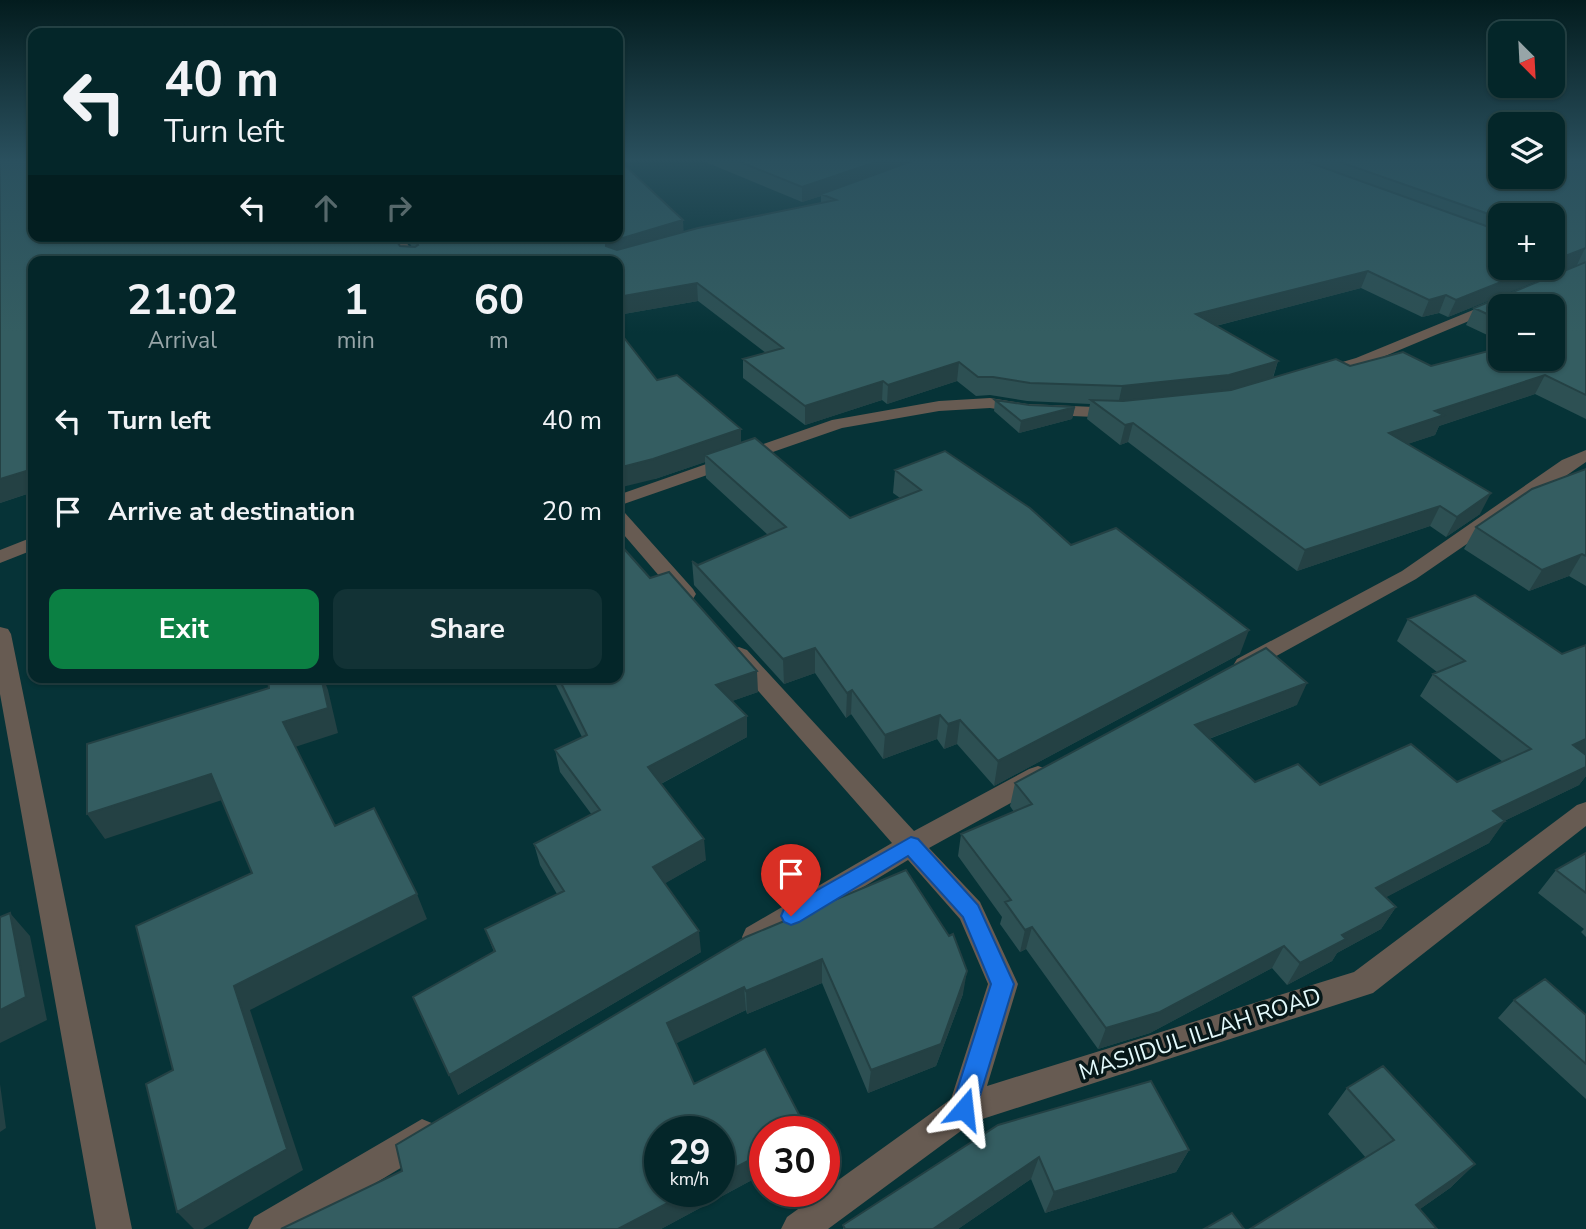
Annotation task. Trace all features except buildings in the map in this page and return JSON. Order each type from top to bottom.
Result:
[{"type":"street","points":[[1299,379],[1361,361],[1488,308]]},
{"type":"street","points":[[623,499],[838,424],[939,406],[990,403],[1027,409],[1131,412]]},
{"type":"street","points":[[1224,675],[1409,575],[1568,464],[1586,455]]},
{"type":"street","points":[[623,523],[706,617]]},
{"type":"street","points":[[0,557],[28,545]]},
{"type":"street","points":[[0,634],[114,1229]]},
{"type":"street","points":[[723,637],[971,911],[1003,984],[964,1109]]},
{"type":"street","points":[[732,951],[911,845],[1055,766]]},
{"type":"street","name":"MASJIDUL ILLAH ROAD","points":[[799,1229],[964,1109],[1363,983],[1586,813]]},
{"type":"street","points":[[266,1229],[445,1122]]},
{"type":"route","points":[[791,916],[911,845],[971,911],[1003,984],[964,1109]]}]
